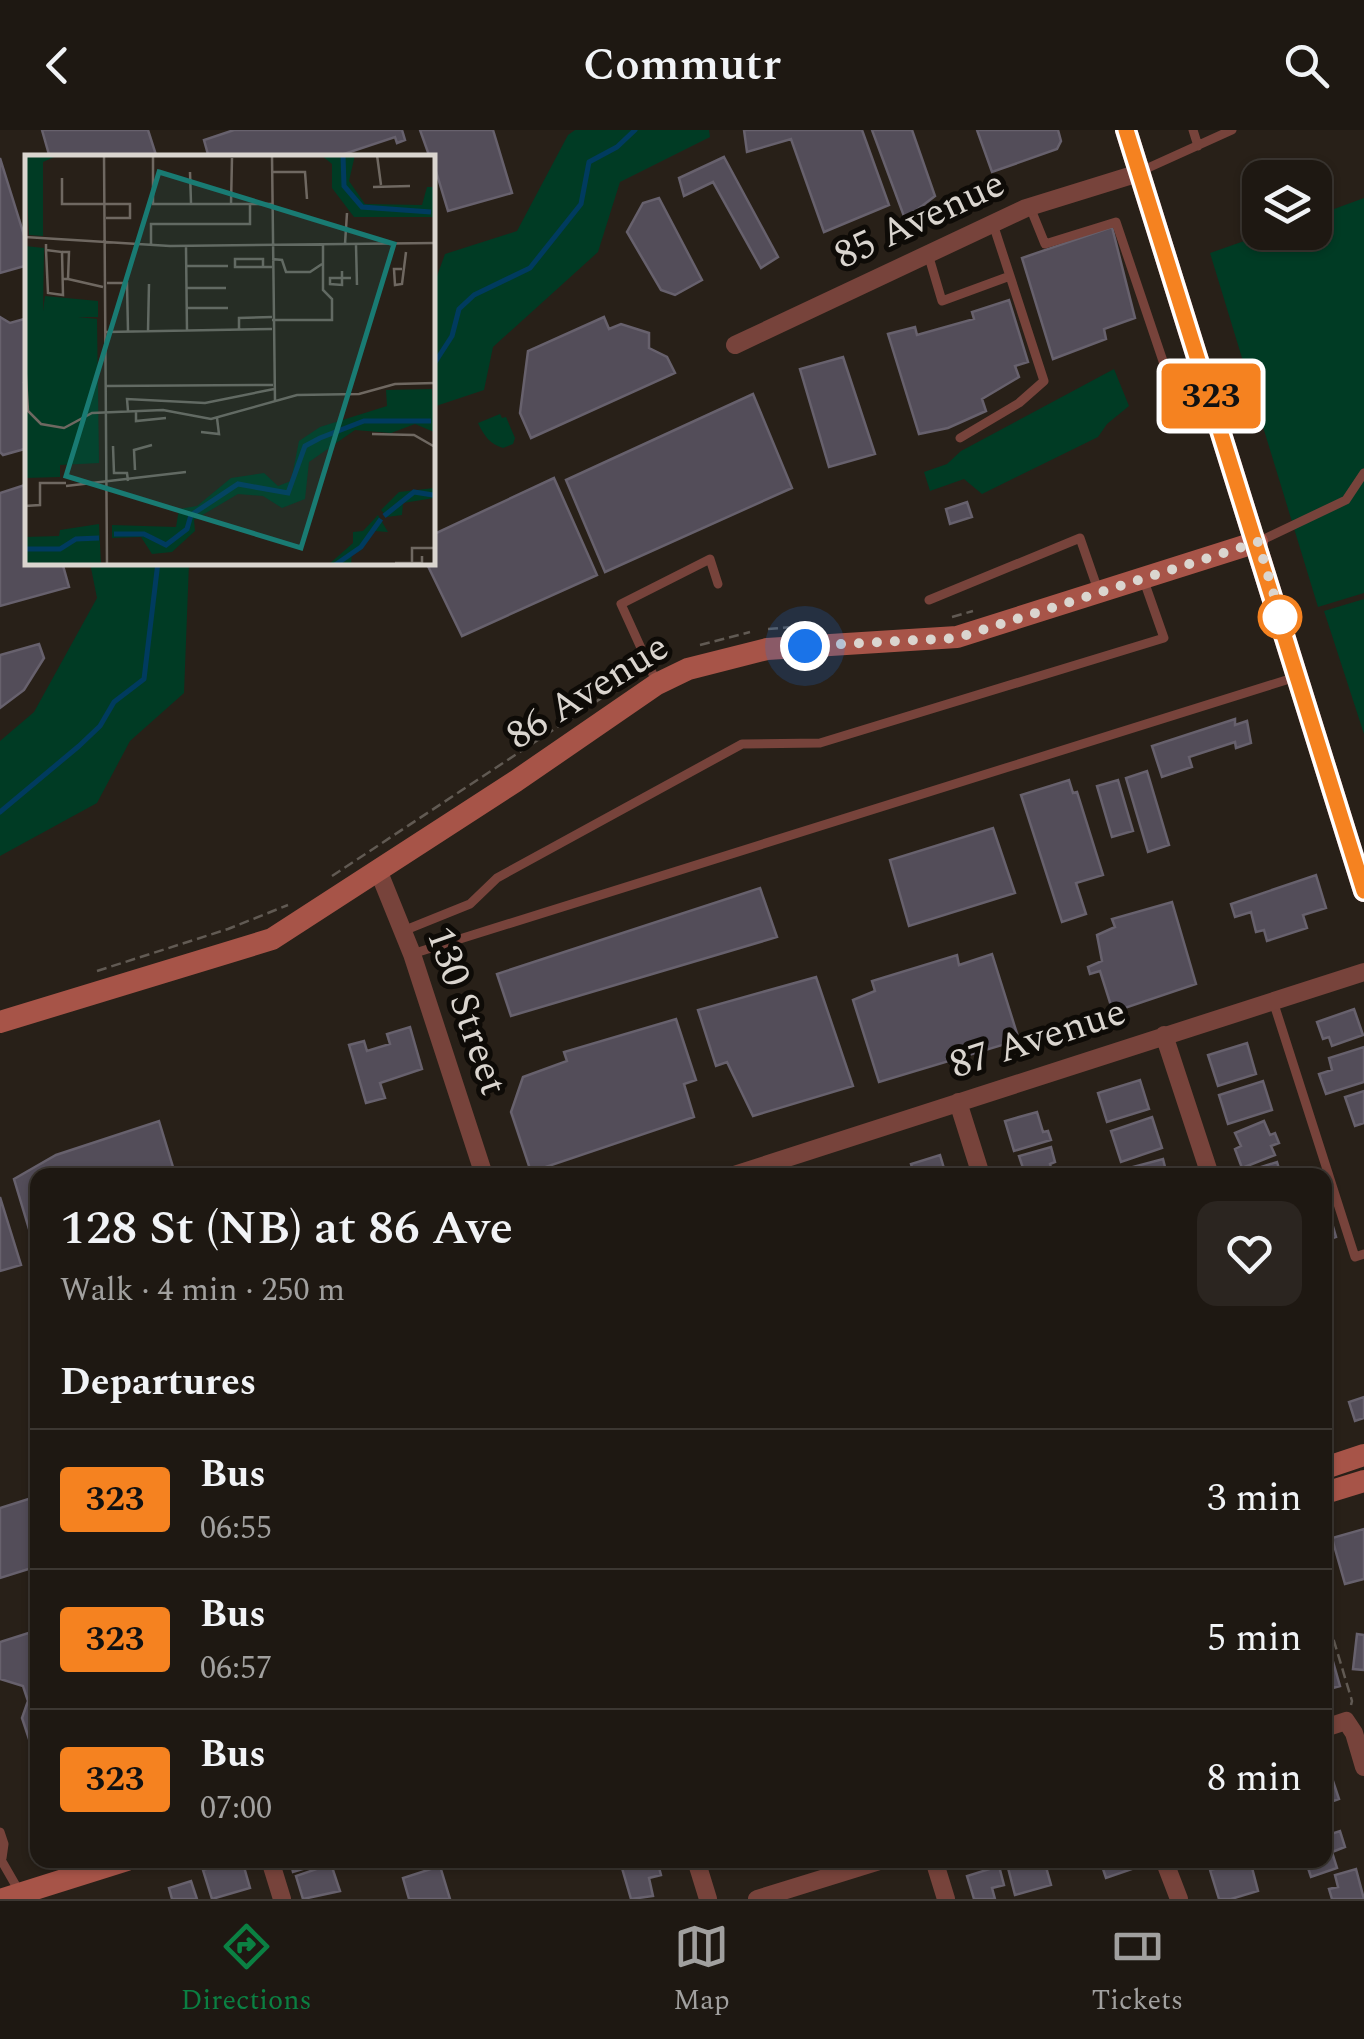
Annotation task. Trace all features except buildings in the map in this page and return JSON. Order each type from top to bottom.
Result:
[{"type":"street","points":[[1126,130],[1364,890]]},
{"type":"street","name":"85 Avenue","points":[[735,345],[1030,207],[1139,172]]},
{"type":"street","name":"86 Avenue","points":[[0,1022],[272,938],[657,684],[688,669],[766,648],[957,638],[1258,542]]},
{"type":"street","name":"130 Street","points":[[378,870],[412,954],[482,1168]]},
{"type":"street","name":"87 Avenue","points":[[755,1168],[1364,972]]},
{"type":"street","points":[[1164,1034],[1208,1168]]},
{"type":"street","points":[[958,1102],[980,1168]]},
{"type":"street","points":[[1332,1466],[1364,1455]]},
{"type":"street","points":[[1332,1491],[1364,1481]]},
{"type":"street","points":[[1332,1726],[1346,1721],[1364,1768]]},
{"type":"street","points":[[12,1896],[101,1868]]},
{"type":"street","points":[[272,1868],[282,1899]]},
{"type":"street","points":[[698,1868],[708,1899]]},
{"type":"street","points":[[756,1899],[845,1868]]},
{"type":"street","points":[[936,1868],[946,1899]]},
{"type":"street","points":[[1167,1868],[1179,1899]]},
{"type":"lane","points":[[1192,130],[1198,146]]},
{"type":"lane","points":[[1139,172],[1232,130]]},
{"type":"lane","points":[[1030,207],[1045,244],[1116,222],[1165,367]]},
{"type":"lane","points":[[960,438],[1019,403],[1044,381],[993,224]]},
{"type":"lane","points":[[928,254],[942,301],[1010,276]]},
{"type":"lane","points":[[1258,542],[1346,500],[1364,473]]},
{"type":"lane","points":[[930,600],[1080,538],[1098,593]]},
{"type":"lane","points":[[657,684],[622,604],[710,559],[718,584]]},
{"type":"lane","points":[[403,932],[470,904],[498,878],[742,744],[820,743],[1164,638],[1143,578]]},
{"type":"lane","points":[[412,954],[1298,676]]},
{"type":"lane","points":[[1273,1000],[1327,1168]]},
{"type":"lane","points":[[1332,1185],[1355,1257],[1364,1254]]},
{"type":"lane","points":[[0,1832],[4,1844],[1,1858],[12,1896]]},
{"type":"path","points":[[1332,1633],[1352,1700],[1350,1707]]},
{"type":"green space","points":[[575,130],[709,130],[710,137],[620,182],[598,252],[493,347],[484,390],[435,406],[435,282],[445,254],[517,231],[568,135]]},
{"type":"green space","points":[[1364,198],[1364,593],[1318,607],[1210,253],[1242,242],[1242,250],[1332,250],[1332,210]]},
{"type":"green space","points":[[1114,369],[1129,406],[1098,437],[982,494],[964,479],[930,491],[924,472],[947,464],[961,451]]},
{"type":"green space","points":[[500,414],[506,417],[515,438],[513,444],[503,448],[488,439],[478,423]]},
{"type":"green space","points":[[90,565],[189,565],[184,693],[130,741],[97,803],[0,856],[0,741],[34,712],[97,598]]},
{"type":"green space","points":[[1364,599],[1364,734],[1324,611]]},
{"type":"waterway","points":[[435,362],[452,336],[459,309],[474,295],[530,268],[581,204],[589,162],[617,147],[635,130]]},
{"type":"waterway","points":[[0,812],[79,746],[100,726],[114,702],[144,679],[158,565]]},
{"type":"bus line","name":"323","points":[[1126,130],[1258,542],[1364,891]]},
{"type":"route","points":[[805,646],[957,638],[1258,542],[1284,628],[1280,617]]}]
